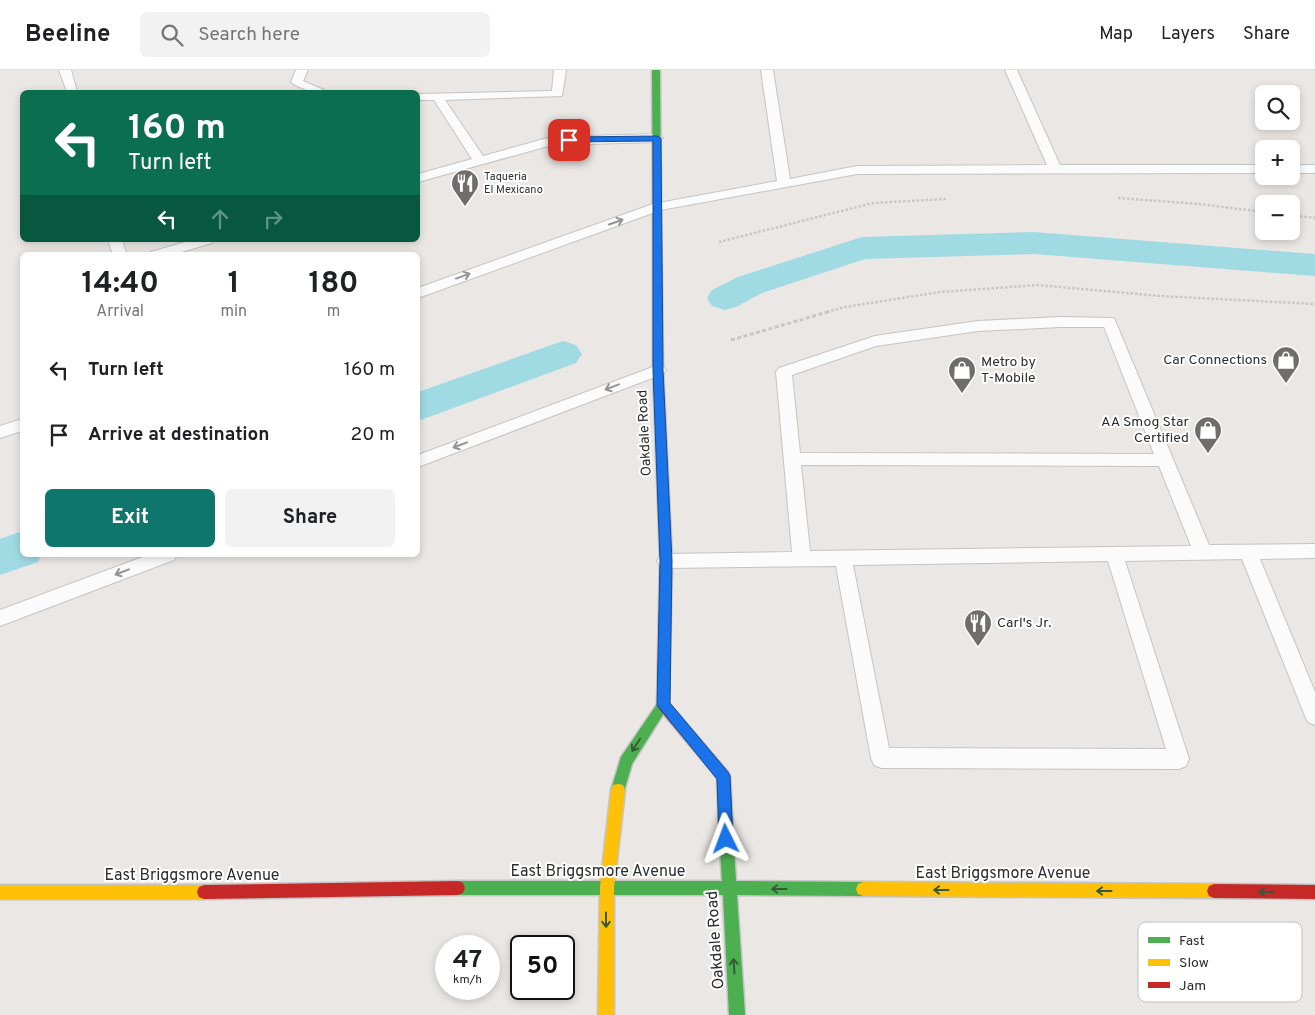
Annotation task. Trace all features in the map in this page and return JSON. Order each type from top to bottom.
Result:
[{"type":"main road","name":"Oakdale Road","points":[[656,70],[658,370],[666,561],[663,705],[724,776],[737,1015]]},
{"type":"main road","points":[[606,1015],[607,887],[619,781],[626,761],[663,705]]},
{"type":"main road","name":"East Briggsmore Avenue","points":[[0,892],[275,892],[607,887],[1315,892]]},
{"type":"lane","points":[[65,70],[71,90]]},
{"type":"lane","points":[[302,70],[297,82],[315,90]]},
{"type":"lane","points":[[420,97],[558,94],[560,70]]},
{"type":"lane","points":[[767,70],[784,183]]},
{"type":"lane","points":[[1011,70],[1055,169]]},
{"type":"lane","points":[[437,96],[479,160]]},
{"type":"lane","points":[[420,177],[551,141],[657,138]]},
{"type":"lane","points":[[420,292],[658,207],[857,170],[1255,169]]},
{"type":"lane","points":[[1300,169],[1315,169]]},
{"type":"lane","points":[[166,252],[200,242]]},
{"type":"lane","points":[[802,559],[784,372],[875,341],[978,326],[1070,322],[1109,322],[1203,553]]},
{"type":"lane","points":[[420,460],[658,370]]},
{"type":"lane","points":[[0,432],[20,426]]},
{"type":"lane","points":[[792,458],[1165,460]]},
{"type":"lane","points":[[666,561],[1315,551]]},
{"type":"lane","points":[[1248,552],[1315,716]]},
{"type":"lane","points":[[843,558],[881,758],[1179,759],[1114,554]]},
{"type":"lane","points":[[0,618],[163,557]]},
{"type":"path","points":[[719,242],[874,203],[952,198]]},
{"type":"path","points":[[1116,198],[1199,204],[1255,211]]},
{"type":"path","points":[[1300,216],[1315,218]]},
{"type":"waterway","points":[[725,298],[750,285],[862,248],[1034,243],[1315,265]]},
{"type":"waterway","points":[[420,406],[563,354]]},
{"type":"waterway","points":[[0,557],[20,550]]},
{"type":"traffic: fast","points":[[656,70],[657,217]]},
{"type":"traffic: fast","points":[[618,790],[626,761],[663,705],[666,559]]},
{"type":"traffic: fast","points":[[726,833],[737,1015]]},
{"type":"traffic: fast","points":[[458,888],[863,889]]},
{"type":"traffic: slow","points":[[657,217],[658,370],[666,559]]},
{"type":"traffic: slow","points":[[606,1015],[607,887],[618,790]]},
{"type":"traffic: slow","points":[[863,889],[1214,891]]},
{"type":"traffic: slow","points":[[0,892],[204,892]]},
{"type":"traffic: jam","points":[[663,705],[723,776],[726,833]]},
{"type":"traffic: jam","points":[[204,892],[458,888]]},
{"type":"traffic: jam","points":[[1214,891],[1315,892]]},
{"type":"place","name":"Taqueria El Mexicano","points":[[465,207]]},
{"type":"place","name":"Car Connections","points":[[1286,384]]},
{"type":"place","name":"Metro by T-Mobile","points":[[962,394]]},
{"type":"place","name":"AA Smog Star Certified","points":[[1208,454]]},
{"type":"place","name":"Carl's Jr.","points":[[978,647]]},
{"type":"route","points":[[569,140],[657,138],[658,370],[666,561],[663,705],[724,776],[726,839]]}]
